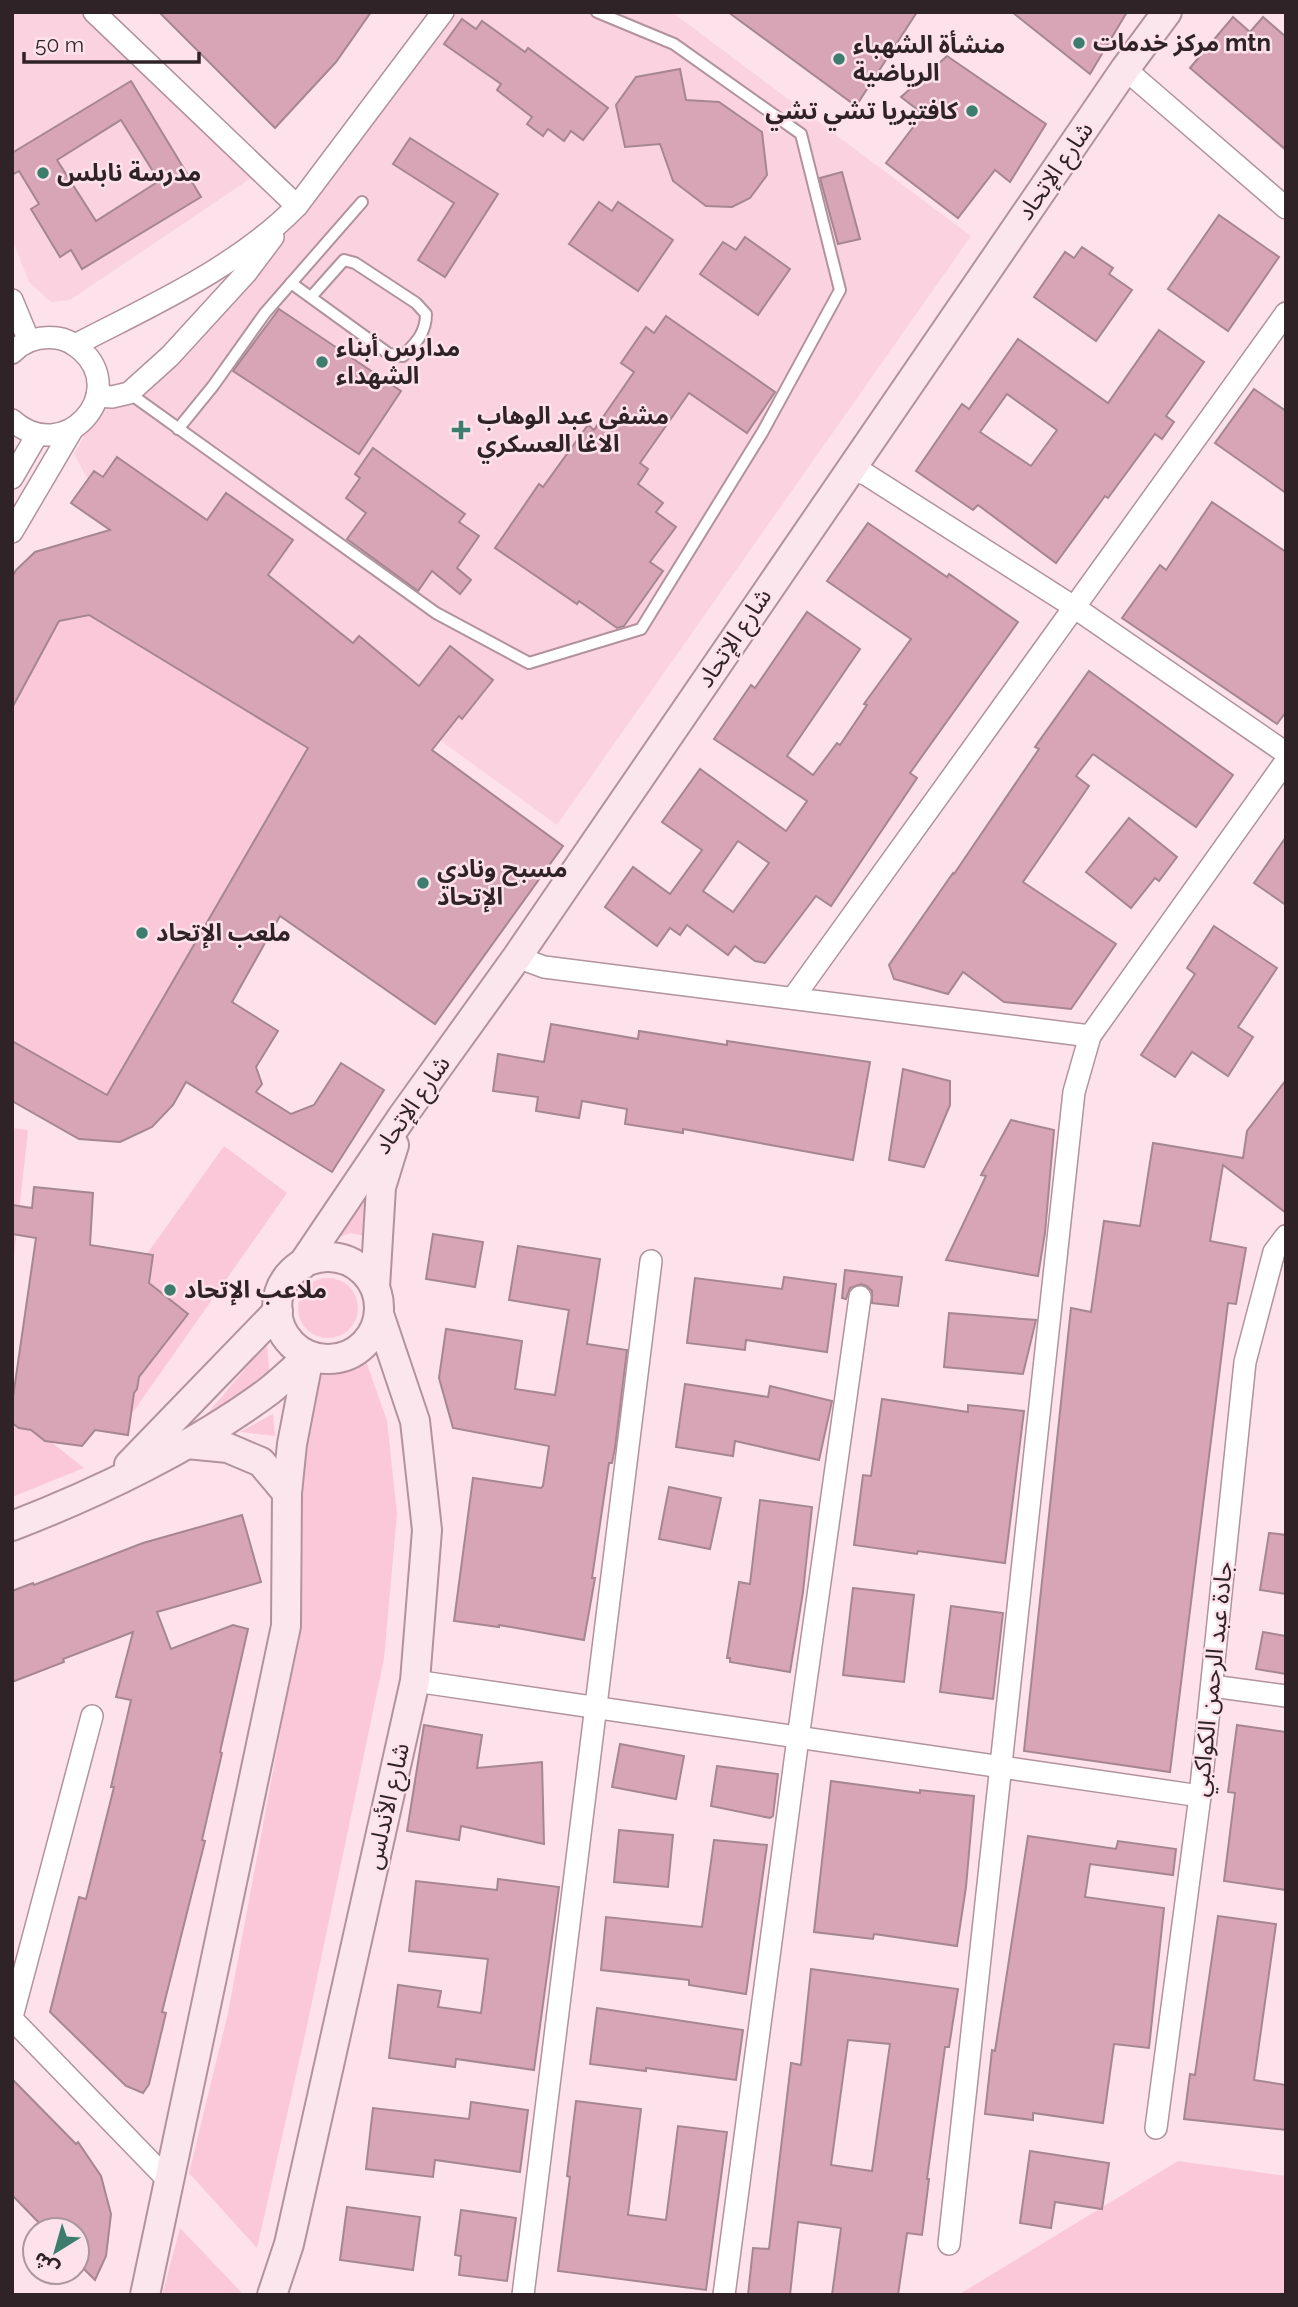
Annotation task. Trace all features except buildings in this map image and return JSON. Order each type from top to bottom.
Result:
[{"type":"street","points":[[94,12],[291,212]]},
{"type":"street","points":[[97,396],[112,397],[129,393],[170,356],[222,300],[264,250],[443,12]]},
{"type":"street","name":"شارع الإتحاد","points":[[302,1265],[402,1117],[517,957],[850,468],[1163,16]]},
{"type":"street","points":[[1125,69],[1286,208]]},
{"type":"street","points":[[75,345],[230,260],[256,243],[291,212]]},
{"type":"street","points":[[12,300],[21,347],[45,337],[61,338],[86,355],[97,381],[97,396],[92,410],[84,421],[72,430],[61,435],[37,435],[24,430],[12,420]]},
{"type":"street","points":[[793,998],[1286,313]]},
{"type":"street","points":[[12,532],[72,430]]},
{"type":"street","points":[[12,478],[37,435]]},
{"type":"street","points":[[850,468],[867,475],[1074,607],[1286,753]]},
{"type":"street","points":[[949,2244],[1074,1092],[1090,1036],[1286,761]]},
{"type":"street","points":[[517,957],[544,967],[1090,1036]]},
{"type":"street","name":"شارع الأندلس","points":[[272,2295],[289,2245],[415,1681],[427,1530],[415,1420],[377,1300],[381,1187],[402,1117]]},
{"type":"street","name":"جادة عبد الرحمن الكواكبي","points":[[1156,2128],[1200,1796],[1245,1362],[1274,1252],[1286,1236]]},
{"type":"street","points":[[323,1257],[339,1258],[354,1264],[366,1274],[377,1300],[375,1329],[366,1342],[354,1352],[340,1358],[309,1356],[294,1346],[283,1333],[278,1299],[284,1283],[295,1269],[323,1257]]},
{"type":"street","points":[[523,2295],[650,1262]]},
{"type":"street","points":[[724,2295],[860,1297]]},
{"type":"street","points":[[114,1481],[278,1311]]},
{"type":"street","points":[[12,1526],[114,1481],[187,1444],[269,1391],[309,1356]]},
{"type":"street","points":[[145,2295],[286,1626],[287,1493],[292,1444],[309,1356]]},
{"type":"street","points":[[187,1444],[228,1448],[261,1462],[287,1493]]},
{"type":"street","points":[[415,1681],[1001,1769],[1200,1796]]},
{"type":"street","points":[[1212,1686],[1286,1696]]},
{"type":"street","points":[[92,1716],[12,2018],[170,2182]]},
{"type":"lane","points":[[129,393],[436,613],[529,663],[641,629],[762,433],[840,290],[802,134],[674,44],[597,12]]},
{"type":"lane","points":[[178,429],[213,386],[265,313],[362,202]]},
{"type":"lane","points":[[291,283],[390,354],[403,356],[426,326],[426,314],[416,303],[355,263],[344,261],[311,297]]},
{"type":"shaded area","points":[[12,12],[80,12],[254,176],[70,300],[51,302],[29,282],[12,239]]},
{"type":"shaded area","name":"مشفى عبد الوهاب الاغا العسكري","points":[[444,12],[672,12],[971,236],[557,825],[93,489],[74,454],[100,407],[258,259]]},
{"type":"shaded area","name":"ملعب الإتحاد","points":[[78,539],[105,541],[367,765],[173,1105],[152,1127],[120,1142],[79,1139],[12,1101],[12,577],[32,555]]},
{"type":"shaded area","points":[[12,1128],[28,1130],[12,1275]]},
{"type":"shaded area","name":"ملاعب الإتحاد","points":[[224,1146],[287,1193],[119,1432],[51,1388]]},
{"type":"shaded area","points":[[370,1178],[369,1237],[351,1233],[331,1240]]},
{"type":"shaded area","points":[[328,1278],[345,1283],[353,1291],[358,1308],[353,1325],[345,1333],[328,1338],[311,1333],[303,1325],[298,1308],[303,1291],[311,1283]]},
{"type":"shaded area","points":[[267,1343],[270,1381],[192,1432]]},
{"type":"shaded area","points":[[364,1355],[387,1421],[397,1514],[384,1659],[257,2248],[189,2173],[228,2013],[302,1615],[303,1448],[318,1370],[346,1366]]},
{"type":"shaded area","points":[[12,1411],[84,1468],[12,1497]]},
{"type":"shaded area","points":[[273,1414],[275,1436],[240,1432]]},
{"type":"shaded area","points":[[1178,2161],[1286,2176],[1286,2295],[958,2295]]},
{"type":"shaded area","points":[[180,2228],[244,2295],[162,2295]]},
{"type":"place","name":"مركز خدمات mtn","points":[[1079,43]]},
{"type":"place","name":"منشأة الشهباء الرياضية","points":[[839,59]]},
{"type":"place","name":"كافتيريا تشي تشي","points":[[972,111]]},
{"type":"place","name":"مدرسة نابلس","points":[[43,173]]},
{"type":"place","name":"مدارس أبناء الشهداء","points":[[322,362]]},
{"type":"place","name":"مشفى عبد الوهاب الاغا العسكري","points":[[461,430]]},
{"type":"place","name":"مسبح ونادي الإتحاد","points":[[423,883]]},
{"type":"place","name":"ملعب الإتحاد","points":[[142,933]]},
{"type":"place","name":"ملاعب الإتحاد","points":[[170,1290]]}]
